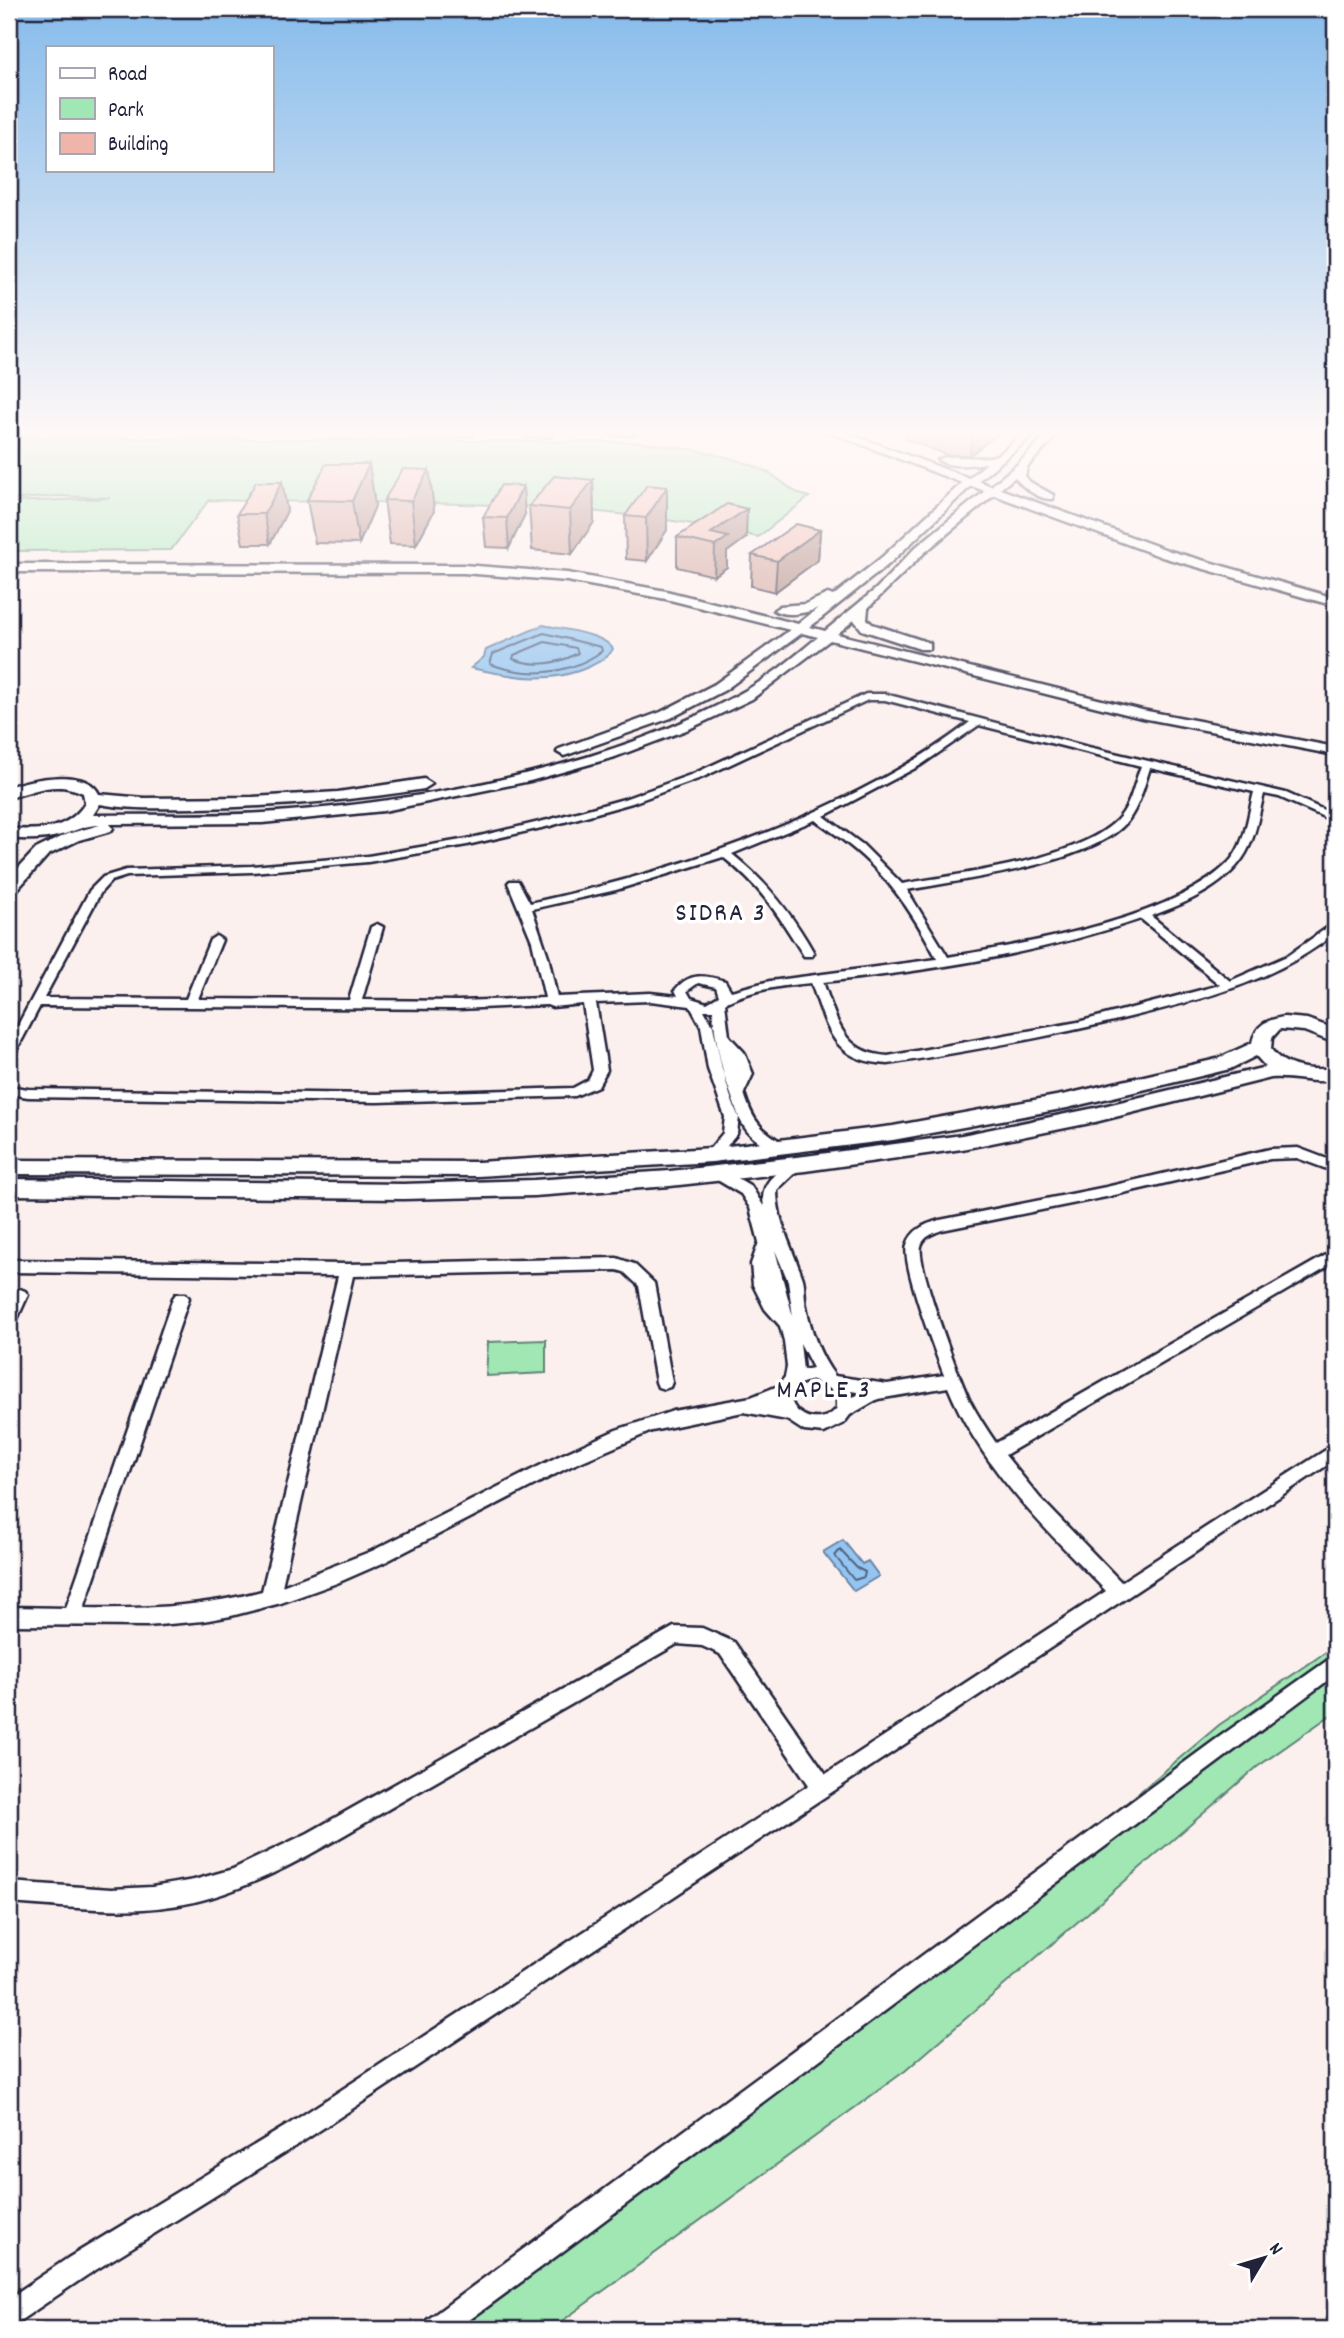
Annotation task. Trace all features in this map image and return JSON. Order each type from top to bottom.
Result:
[{"type":"street","points":[[793,664],[849,591],[907,539]]},
{"type":"street","points":[[9,793],[33,784],[68,782],[82,786],[93,798],[135,803],[306,799],[404,788],[509,768],[597,742],[666,715],[720,687],[774,649],[862,607],[934,539]]},
{"type":"street","points":[[1123,539],[1166,555],[1335,602]]},
{"type":"street","points":[[1163,539],[1254,571],[1335,593]]},
{"type":"street","points":[[9,561],[490,570],[592,581],[819,627]]},
{"type":"street","points":[[9,568],[145,563],[458,562],[521,566],[658,584],[780,610],[819,627],[898,653],[1142,714],[1335,751]]},
{"type":"street","points":[[773,680],[769,672],[867,583],[867,576]]},
{"type":"street","points":[[780,610],[808,608],[834,594],[849,591]]},
{"type":"street","points":[[681,599],[710,601],[908,646],[925,646]]},
{"type":"street","points":[[862,607],[860,620],[867,627],[925,646],[1154,706],[1335,742]]},
{"type":"street","points":[[727,610],[771,629],[774,649]]},
{"type":"street","points":[[9,833],[25,835],[50,832],[80,820],[262,818],[344,811],[433,798],[525,778],[610,754],[717,711],[773,680],[793,664],[828,649],[898,653]]},
{"type":"street","points":[[9,1053],[96,890],[107,879],[136,872],[240,870],[321,864],[424,850],[509,833],[590,813],[674,785],[754,751],[866,697],[885,697],[1146,765],[1260,790],[1303,803],[1335,819]]},
{"type":"street","points":[[527,907],[634,883],[726,854],[817,816],[914,766],[952,743],[977,722]]},
{"type":"street","points":[[902,887],[1038,859],[1089,844],[1121,823],[1129,810],[1146,765]]},
{"type":"street","points":[[650,997],[689,982],[705,979],[721,984],[758,987],[944,960],[1052,939],[1144,916],[1187,899],[1233,865],[1247,838],[1260,790]]},
{"type":"street","points":[[80,820],[91,809],[93,798]]},
{"type":"street","points":[[817,816],[864,849],[902,887],[944,960]]},
{"type":"street","points":[[9,888],[42,852],[73,836],[109,827],[182,818]]},
{"type":"street","points":[[9,877],[24,853],[50,832]]},
{"type":"street","points":[[726,854],[771,893],[792,922],[808,953]]},
{"type":"street","points":[[514,883],[527,907],[541,944],[552,1003]]},
{"type":"street","points":[[1144,916],[1228,986]]},
{"type":"street","points":[[354,1005],[377,927]]},
{"type":"street","points":[[816,980],[846,1049],[864,1059],[876,1061],[1037,1035],[1130,1014],[1228,986],[1294,958],[1335,927]]},
{"type":"street","points":[[190,1004],[216,940]]},
{"type":"street","points":[[721,984],[725,988],[717,1016],[749,1124],[781,1148]]},
{"type":"street","points":[[683,986],[681,994],[707,1026],[715,1069],[732,1118],[730,1134],[716,1164]]},
{"type":"street","points":[[36,1002],[354,1005],[552,1003],[650,997],[708,1007],[758,987]]},
{"type":"street","points":[[9,1090],[29,1093],[377,1098],[575,1091],[593,1083],[600,1070],[589,1001]]},
{"type":"street","points":[[1330,1030],[1297,1023],[1277,1024],[1267,1029],[1261,1046],[1266,1055],[1287,1070],[1310,1076],[1335,1074]]},
{"type":"street","points":[[9,1187],[416,1191],[532,1188],[716,1164],[781,1148],[893,1133],[1067,1101],[1223,1064],[1261,1046]]},
{"type":"street","points":[[9,1167],[478,1169],[716,1164],[794,1166],[901,1152],[1019,1131],[1167,1099],[1259,1074],[1287,1070]]},
{"type":"street","points":[[1119,1593],[994,1453],[964,1404],[912,1255],[912,1246],[921,1232],[940,1225],[1106,1192],[1270,1154],[1298,1153],[1335,1167]]},
{"type":"street","points":[[716,1164],[752,1198],[765,1244],[758,1261],[762,1288],[775,1312],[787,1324],[795,1354],[784,1404],[788,1413]]},
{"type":"street","points":[[794,1166],[774,1183],[770,1204],[782,1248],[796,1281],[798,1305],[809,1347],[813,1357],[844,1392],[845,1410]]},
{"type":"street","points":[[994,1453],[1335,1255]]},
{"type":"street","points":[[9,1266],[347,1270],[604,1264],[629,1268],[646,1283],[664,1382]]},
{"type":"street","points":[[270,1598],[347,1270]]},
{"type":"street","points":[[9,1322],[20,1296]]},
{"type":"street","points":[[72,1617],[181,1298]]},
{"type":"street","points":[[9,1615],[150,1619],[203,1612],[270,1598],[357,1565],[614,1438],[667,1420],[741,1407],[764,1400],[806,1375],[889,1390]]},
{"type":"street","points":[[741,1407],[788,1413],[803,1423],[823,1425],[832,1422],[862,1399],[889,1390],[954,1380]]},
{"type":"street","points":[[9,2313],[77,2267],[294,2134],[1335,1451]]},
{"type":"street","points":[[9,1892],[111,1900],[152,1898],[194,1891],[236,1878],[315,1840],[674,1636],[702,1636],[727,1648],[823,1787]]},
{"type":"street","points":[[436,2329],[614,2200],[1098,1837],[1335,1664]]},
{"type":"green space","points":[[9,539],[179,539],[171,550],[9,551]]},
{"type":"green space","points":[[546,1340],[546,1373],[486,1376],[488,1342]]},
{"type":"green space","points":[[1335,1646],[1335,1712],[1257,1767],[905,2071],[551,2329],[436,2329],[867,2022],[1219,1725]]},
{"type":"water","points":[[543,625],[601,639],[613,649],[591,666],[561,676],[532,678],[471,668],[484,657],[486,650]]},
{"type":"water","points":[[843,1540],[862,1564],[868,1561],[879,1576],[854,1591],[823,1552]]},
{"type":"building","points":[[686,539],[725,539],[715,546]]},
{"type":"building","points":[[775,539],[807,539],[777,561],[752,555]]},
{"type":"district","name":"SIDRA 3","points":[[721,911]]},
{"type":"district","name":"MAPLE 3","points":[[824,1388]]}]
